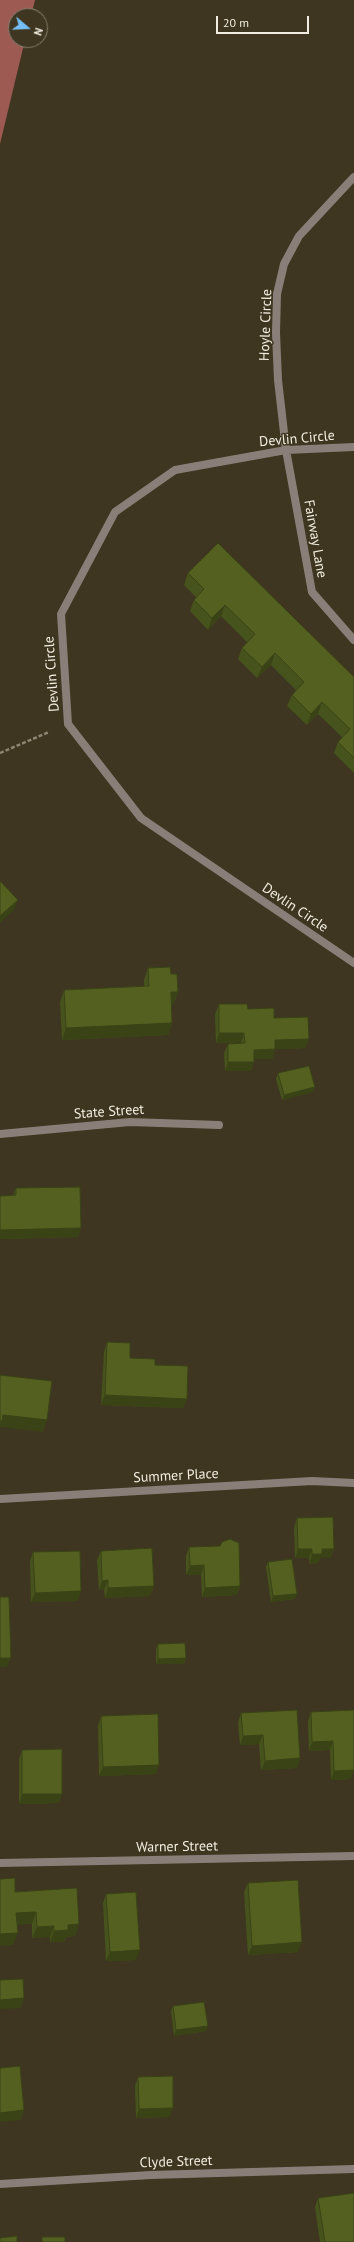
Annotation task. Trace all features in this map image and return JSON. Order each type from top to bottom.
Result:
[{"type":"street","name":"Hoyle Circle","points":[[286,450],[278,380],[276,333],[277,294],[284,264],[299,236],[354,177]]},
{"type":"street","name":"Devlin Circle","points":[[354,447],[286,450],[175,470],[115,512],[61,614],[68,724],[141,818],[354,963]]},
{"type":"street","name":"Fairway Lane","points":[[286,450],[312,592],[354,640]]},
{"type":"street","name":"State Street","points":[[0,1134],[130,1122],[219,1125]]},
{"type":"street","name":"Summer Place","points":[[0,1499],[312,1482],[354,1483]]},
{"type":"street","name":"Warner Street","points":[[0,1863],[354,1856]]},
{"type":"street","name":"Clyde Street","points":[[0,2184],[150,2176],[354,2169]]},
{"type":"path","points":[[0,753],[68,724]]},
{"type":"shaded area","points":[[0,0],[35,0],[33,8],[8,8],[8,48],[23,48],[0,144]]},
{"type":"building","points":[[218,543],[354,677],[354,758],[338,742],[350,729],[322,702],[311,714],[292,695],[304,682],[275,653],[262,667],[242,648],[255,634],[225,605],[212,618],[194,600],[204,589],[188,573]]},
{"type":"building","points":[[0,881],[18,900],[0,916]]},
{"type":"building","points":[[170,967],[171,974],[177,974],[178,992],[171,992],[172,1023],[66,1028],[64,990],[149,986],[148,968]]},
{"type":"building","points":[[219,1004],[247,1004],[248,1009],[274,1008],[274,1018],[308,1017],[309,1039],[275,1040],[275,1049],[254,1050],[254,1062],[228,1062],[228,1044],[245,1043],[244,1033],[219,1033]]},
{"type":"building","points":[[309,1066],[315,1087],[284,1095],[278,1073]]},
{"type":"building","points":[[80,1187],[81,1228],[0,1230],[0,1196],[16,1195],[16,1188]]},
{"type":"building","points":[[107,1342],[130,1343],[130,1358],[155,1359],[155,1365],[188,1366],[187,1399],[105,1395]]},
{"type":"building","points":[[0,1375],[52,1381],[47,1420],[3,1415],[2,1421],[0,1421]]},
{"type":"building","points":[[333,1517],[334,1549],[322,1549],[322,1554],[312,1554],[312,1549],[298,1549],[297,1518]]},
{"type":"building","points":[[230,1539],[239,1543],[240,1586],[205,1588],[204,1565],[190,1566],[189,1547],[220,1546],[222,1542]]},
{"type":"building","points":[[152,1548],[154,1586],[108,1588],[108,1580],[102,1581],[101,1551]]},
{"type":"building","points":[[80,1551],[81,1591],[35,1593],[33,1552]]},
{"type":"building","points":[[292,1559],[297,1594],[273,1596],[268,1562]]},
{"type":"building","points":[[0,1597],[9,1597],[11,1658],[0,1658]]},
{"type":"building","points":[[185,1643],[186,1658],[158,1659],[158,1644]]},
{"type":"building","points":[[297,1710],[300,1758],[265,1761],[263,1735],[243,1736],[241,1713]]},
{"type":"building","points":[[354,1710],[354,1770],[334,1771],[333,1741],[312,1742],[311,1712]]},
{"type":"building","points":[[158,1714],[159,1765],[103,1767],[101,1716]]},
{"type":"building","points":[[62,1749],[62,1794],[22,1794],[22,1750]]},
{"type":"building","points":[[15,1878],[15,1892],[77,1888],[79,1924],[68,1925],[68,1930],[54,1931],[54,1926],[37,1927],[36,1912],[16,1913],[18,1933],[0,1934],[0,1879]]},
{"type":"building","points":[[298,1880],[302,1942],[252,1946],[248,1883]]},
{"type":"building","points":[[136,1892],[140,1950],[110,1952],[106,1894]]},
{"type":"building","points":[[23,1979],[24,1998],[0,2000],[0,1980]]},
{"type":"building","points":[[204,2002],[208,2026],[176,2030],[173,2006]]},
{"type":"building","points":[[20,2066],[24,2110],[0,2113],[0,2068]]},
{"type":"building","points":[[173,2076],[173,2108],[139,2109],[138,2077]]},
{"type":"building","points":[[354,2193],[354,2242],[325,2242],[318,2198]]},
{"type":"building","points":[[17,2236],[17,2242],[0,2242],[0,2238]]},
{"type":"building","points":[[42,2237],[65,2237],[65,2242],[42,2242]]}]
